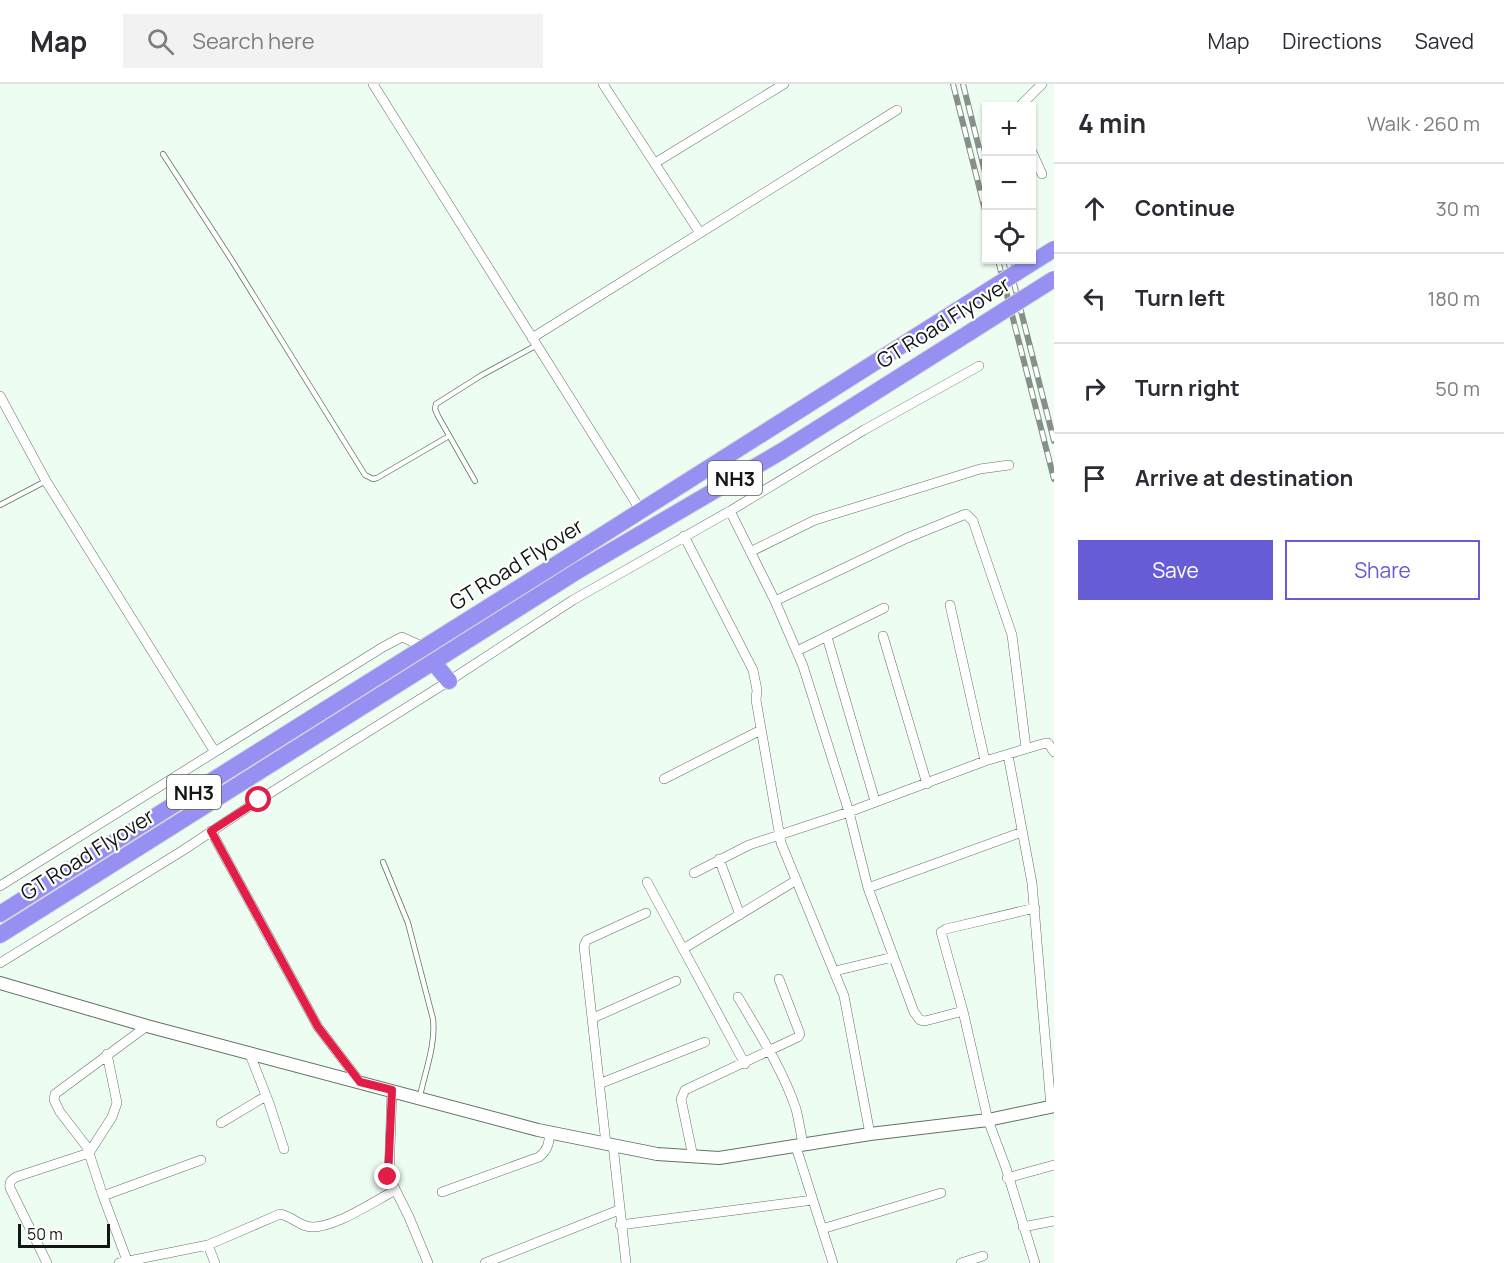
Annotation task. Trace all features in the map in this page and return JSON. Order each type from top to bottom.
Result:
[{"type":"highway","name":"GT Road Flyover","points":[[0,914],[1054,249]]},
{"type":"highway","name":"GT Road Flyover","points":[[0,935],[579,570],[782,451],[1054,279]]},
{"type":"highway","points":[[433,662],[449,681]]},
{"type":"street","points":[[373,84],[641,511]]},
{"type":"street","points":[[603,84],[700,233]]},
{"type":"street","points":[[655,163],[784,84]]},
{"type":"street","points":[[1024,102],[1041,84]]},
{"type":"street","points":[[534,341],[700,233],[897,110]]},
{"type":"street","points":[[1034,156],[1042,174]]},
{"type":"street","points":[[0,963],[182,851],[573,600],[730,511],[864,430],[979,366]]},
{"type":"street","points":[[0,396],[46,481],[215,752]]},
{"type":"street","points":[[750,552],[815,520],[980,469],[1009,465]]},
{"type":"street","points":[[730,511],[797,651],[849,812],[868,888],[914,1012],[920,1020],[924,1021],[963,1011]]},
{"type":"street","points":[[775,601],[907,538],[966,514],[973,521],[1012,635],[1026,748]]},
{"type":"street","points":[[684,536],[753,670],[779,835],[795,881],[835,971],[849,1013],[870,1134]]},
{"type":"street","points":[[950,605],[985,761]]},
{"type":"street","points":[[797,651],[884,608]]},
{"type":"street","points":[[883,636],[927,784]]},
{"type":"street","points":[[0,886],[383,647],[402,637],[424,647]]},
{"type":"street","points":[[826,637],[875,801]]},
{"type":"street","points":[[664,779],[761,730]]},
{"type":"street","points":[[694,873],[749,845],[849,812],[985,761],[1048,743],[1054,752]]},
{"type":"street","points":[[0,983],[147,1026],[550,1132],[657,1154],[719,1158],[870,1134],[988,1120],[1052,1107],[1032,883],[1008,755]]},
{"type":"street","points":[[211,831],[318,1027],[360,1082]]},
{"type":"street","points":[[868,888],[1022,832]]},
{"type":"street","points":[[719,860],[740,915]]},
{"type":"street","points":[[683,949],[795,881]]},
{"type":"street","points":[[648,882],[745,1064]]},
{"type":"street","points":[[1035,908],[941,932],[963,1011],[988,1120],[1006,1168],[1007,1178],[1035,1263]]},
{"type":"street","points":[[626,1263],[610,1144],[599,1084],[585,942],[646,913]]},
{"type":"street","points":[[835,971],[893,957]]},
{"type":"street","points":[[693,1157],[681,1100],[682,1094],[689,1088],[745,1064],[800,1034],[779,979]]},
{"type":"street","points":[[593,1018],[676,981]]},
{"type":"street","points":[[738,997],[769,1052],[796,1111],[800,1146],[813,1200],[833,1263]]},
{"type":"street","points":[[147,1026],[55,1094],[54,1100],[60,1112],[84,1141],[125,1262],[208,1245],[280,1214],[306,1226],[320,1227],[340,1220],[394,1191]]},
{"type":"street","points":[[599,1084],[705,1042]]},
{"type":"street","points":[[249,1053],[284,1149]]},
{"type":"street","points":[[47,1263],[9,1183],[16,1177],[89,1153],[112,1117],[117,1103],[107,1054]]},
{"type":"street","points":[[392,1090],[388,1171],[394,1191],[409,1217],[428,1263]]},
{"type":"street","points":[[221,1123],[266,1096]]},
{"type":"street","points":[[442,1192],[539,1157],[549,1146],[550,1132]]},
{"type":"street","points":[[103,1196],[201,1161]]},
{"type":"street","points":[[1007,1178],[1054,1165]]},
{"type":"street","points":[[822,1229],[941,1193]]},
{"type":"street","points":[[620,1225],[813,1200]]},
{"type":"street","points":[[485,1263],[619,1210]]},
{"type":"street","points":[[1023,1227],[1054,1221]]},
{"type":"street","points":[[208,1245],[215,1263]]},
{"type":"street","points":[[961,1263],[983,1256]]},
{"type":"lane","points":[[163,154],[368,478],[377,478],[449,436]]},
{"type":"lane","points":[[475,481],[438,416],[435,409],[436,404],[534,341]]},
{"type":"lane","points":[[0,505],[46,481]]},
{"type":"lane","points":[[383,862],[408,923],[433,1019],[434,1028],[420,1098]]},
{"type":"railway","points":[[953,84],[985,210]]},
{"type":"railway","points":[[963,84],[982,160]]},
{"type":"railway","points":[[999,264],[1054,479]]},
{"type":"railway","points":[[1009,264],[1054,441]]},
{"type":"route","points":[[259,800],[211,831],[318,1027],[360,1082],[392,1090],[388,1177]]}]
